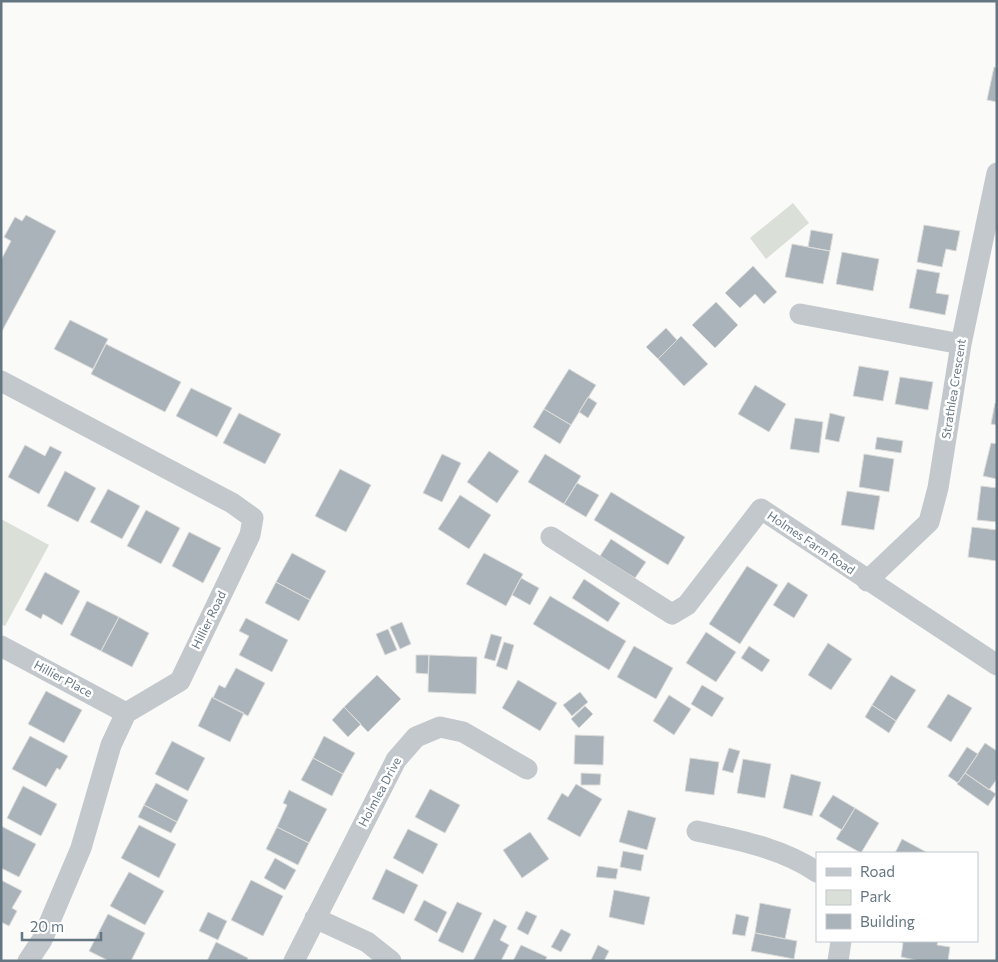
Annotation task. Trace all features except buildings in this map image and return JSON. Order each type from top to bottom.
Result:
[{"type":"street","name":"Strathlea Crescent","points":[[867,581],[929,522],[938,488],[961,344],[997,173]]},
{"type":"street","points":[[800,314],[961,344]]},
{"type":"street","name":"Hillier Road","points":[[1,381],[232,503],[253,518],[250,535],[180,681],[126,713]]},
{"type":"street","name":"Holmes Farm Road","points":[[551,537],[672,614],[687,605],[761,509],[867,581],[997,665]]},
{"type":"street","name":"Hillier Place","points":[[1,646],[126,713]]},
{"type":"street","points":[[28,961],[42,940],[81,848],[111,745],[126,713]]},
{"type":"street","name":"Holmlea Drive","points":[[294,961],[396,760],[416,737],[440,727],[463,732],[526,769]]},
{"type":"street","points":[[697,831],[747,842],[800,861],[816,871]]},
{"type":"street","points":[[315,918],[367,942],[391,961]]},
{"type":"street","points":[[838,961],[841,942]]},
{"type":"green space","points":[[793,203],[809,223],[766,259],[750,238]]},
{"type":"green space","points":[[1,519],[49,545],[5,626],[1,624]]}]
